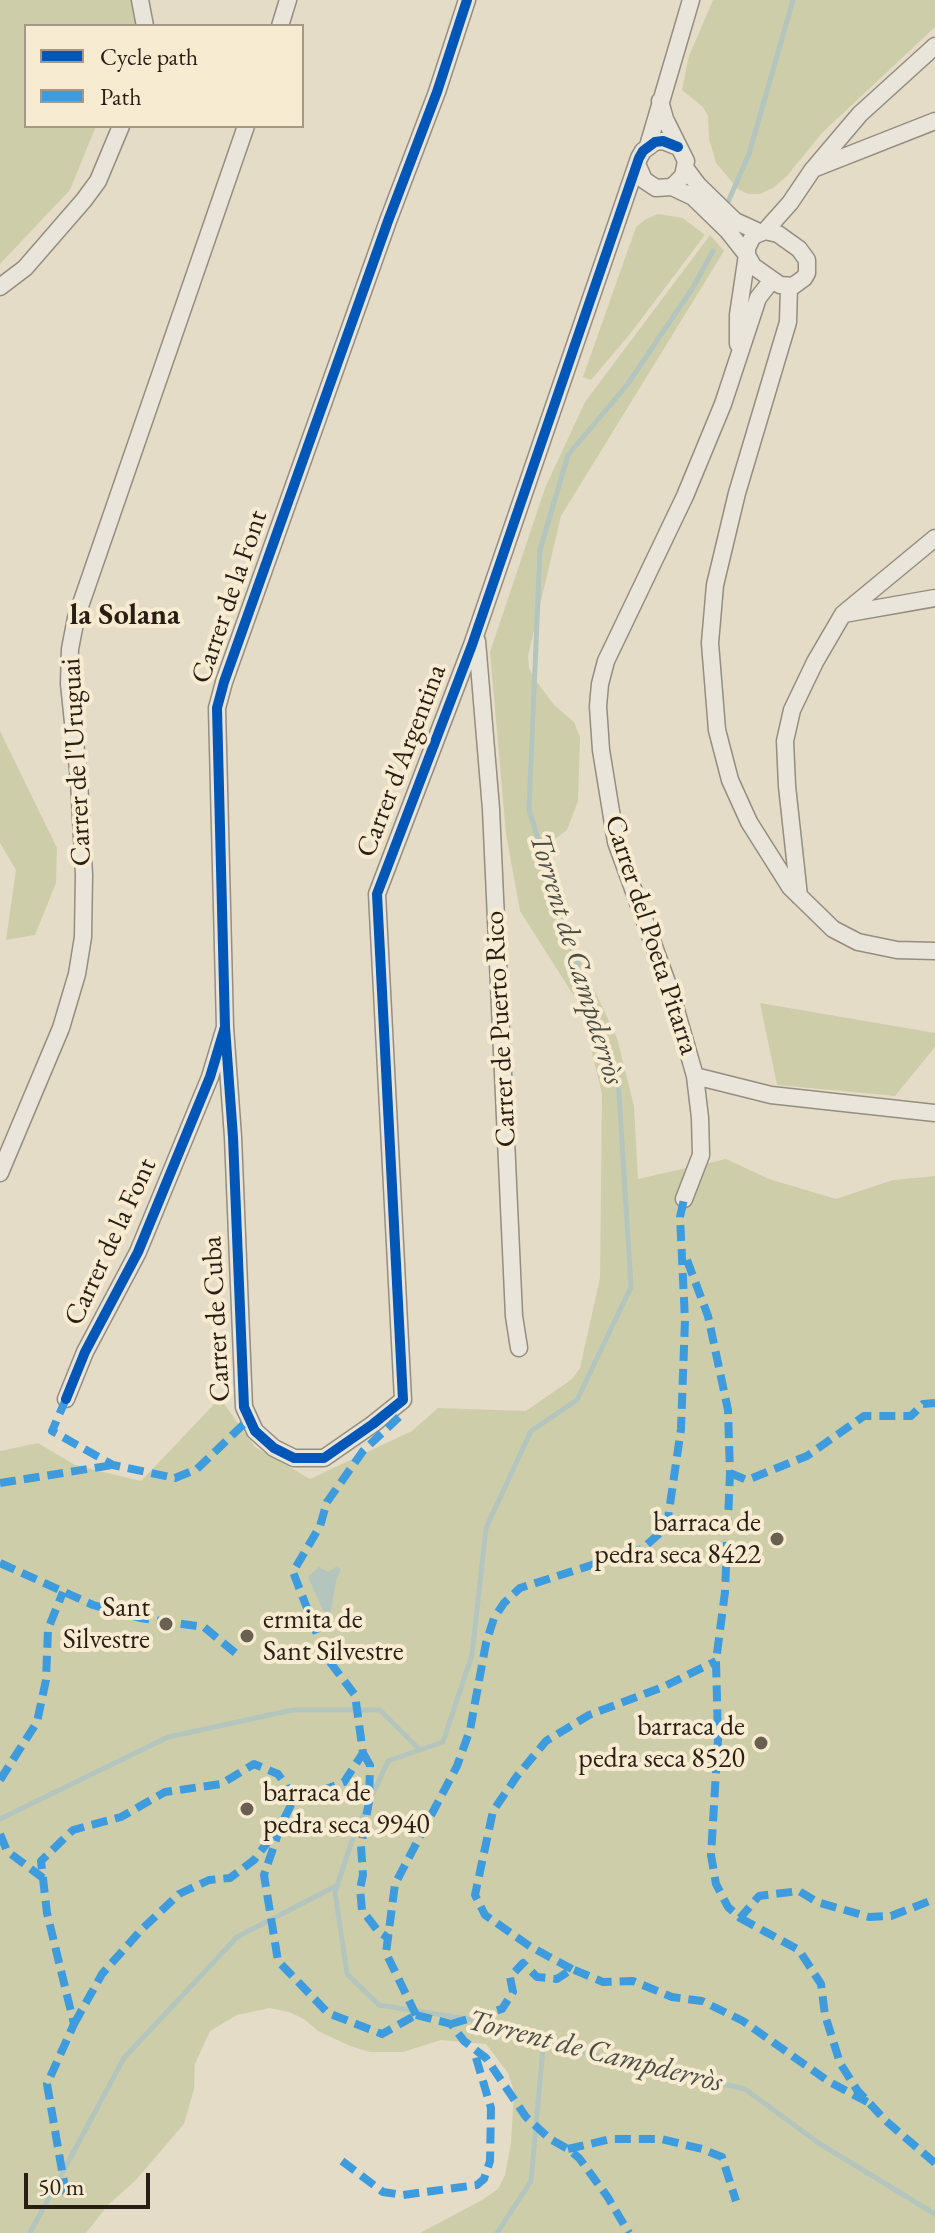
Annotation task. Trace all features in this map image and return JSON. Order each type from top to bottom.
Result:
[{"type":"street","points":[[140,0],[145,24]]},
{"type":"street","points":[[281,24],[288,0]]},
{"type":"street","name":"Carrer de la Font","points":[[66,1399],[85,1352],[138,1252],[210,1077],[225,1027],[217,708],[467,0]]},
{"type":"street","points":[[648,146],[691,0]]},
{"type":"street","points":[[747,255],[749,241],[790,203],[813,169],[860,114],[935,46]]},
{"type":"street","points":[[660,100],[665,119],[683,153],[686,169],[698,185],[735,221],[786,239],[804,254],[808,266],[804,278],[789,286],[772,280],[753,266],[728,231],[693,197],[644,180],[638,166],[648,146],[663,141],[678,147]]},
{"type":"street","points":[[813,169],[935,121]]},
{"type":"street","points":[[0,287],[25,268],[84,200],[98,181],[120,128]]},
{"type":"street","name":"Carrer de l'Uruguai","points":[[0,1173],[61,1028],[77,974],[83,937],[83,859],[69,684],[70,649],[76,618],[245,128]]},
{"type":"street","name":"Carrer d'Argentina","points":[[403,1400],[377,894],[477,632],[638,166]]},
{"type":"street","points":[[664,188],[679,183],[686,169]]},
{"type":"street","name":"Carrer d'Argentina","points":[[614,231],[630,209],[664,188]]},
{"type":"street","points":[[786,239],[790,203]]},
{"type":"street","name":"Carrer del Poeta Pitarra","points":[[738,362],[738,315],[747,255]]},
{"type":"street","name":"Carrer del Poeta Pitarra","points":[[684,1199],[701,1155],[695,1076],[672,996],[616,842],[601,750],[598,706],[606,661],[685,496],[738,362],[758,298],[772,280]]},
{"type":"street","points":[[789,286],[788,322],[721,552],[710,643],[717,730],[730,780],[749,822],[790,887],[833,929],[858,942],[897,950],[935,951]]},
{"type":"street","points":[[799,896],[785,741],[792,710],[843,614],[935,538]]},
{"type":"street","points":[[843,614],[935,598]]},
{"type":"street","name":"Carrer de Puerto Rico","points":[[477,632],[491,809],[514,1316],[519,1348]]},
{"type":"street","points":[[454,691],[481,712]]},
{"type":"street","name":"Carrer de Cuba","points":[[225,1027],[233,1137],[244,1407],[248,1420],[274,1448],[294,1458],[324,1458],[403,1400]]},
{"type":"street","points":[[695,1076],[771,1095],[935,1113]]},
{"type":"green space","points":[[0,0],[148,0],[138,24],[24,24],[24,128],[95,128],[70,190],[0,264]]},
{"type":"green space","points":[[713,0],[935,0],[935,27],[822,133],[787,176],[760,194],[748,194],[738,189],[716,163],[709,139],[708,116],[703,107],[682,90],[689,56]]},
{"type":"green space","points":[[658,214],[683,218],[705,235],[591,380],[583,377],[636,227]]},
{"type":"green space","points":[[710,235],[724,251],[561,516],[528,656],[534,678],[554,705],[574,722],[580,737],[578,801],[567,830],[547,845],[550,879],[576,951],[617,1038],[634,1106],[638,1179],[726,1159],[769,1179],[836,1199],[893,1180],[935,1176],[935,2233],[420,2233],[498,2189],[505,2175],[511,2143],[514,2092],[508,2073],[486,2044],[441,2040],[403,2052],[370,2052],[318,2031],[289,2012],[270,2008],[237,2015],[210,2031],[195,2064],[194,2089],[184,2124],[86,2233],[0,2233],[0,1451],[38,1443],[75,1465],[141,1481],[220,1398],[255,1447],[310,1479],[412,1431],[438,1408],[526,1411],[572,1379],[580,1368],[600,1278],[602,1094],[581,1007],[520,911],[506,834],[490,652],[545,488],[585,402]]},
{"type":"green space","points":[[0,731],[57,848],[56,883],[35,935],[6,940],[16,870],[0,843]]},
{"type":"green space","points":[[760,1003],[935,1033],[935,1047],[895,1096],[777,1085]]},
{"type":"shaded area","points":[[319,1567],[328,1572],[336,1567],[341,1569],[329,1623],[308,1577]]},
{"type":"waterway","name":"Torrent de Campderròs","points":[[728,202],[749,154],[793,0]]},
{"type":"waterway","name":"Torrent de Campderròs","points":[[713,251],[692,289],[627,385],[568,455],[540,550],[529,809],[565,931],[618,1078],[631,1287],[577,1400],[531,1431],[486,1528],[472,1655],[443,1742],[388,1761],[354,1835],[335,1892],[347,1974],[379,2005],[524,2028],[586,2053],[745,2089],[820,2144],[935,2214]]},
{"type":"waterway","points":[[0,1819],[168,1737],[293,1710],[380,1710],[420,1750]]},
{"type":"waterway","points":[[30,2233],[124,2058],[237,1937],[338,1885]]},
{"type":"waterway","points":[[497,2233],[531,2181],[544,2037]]},
{"type":"marked path","points":[[416,2015],[386,1953],[395,1884],[457,1766],[470,1730],[486,1643],[494,1618],[520,1588],[642,1549],[661,1532],[668,1518],[681,1429],[685,1320],[680,1217],[684,1199]]},
{"type":"marked path","points":[[687,1260],[708,1316],[728,1410],[730,1473],[725,1592],[716,1661],[718,1739],[711,1855],[716,1884],[728,1907],[740,1918],[759,1896],[799,1891],[817,1902],[869,1917],[891,1916],[935,1899]]},
{"type":"marked path","points":[[66,1399],[52,1431],[113,1465],[175,1478],[197,1469],[248,1420]]},
{"type":"marked path","points":[[730,1473],[747,1480],[807,1456],[864,1416],[911,1416],[923,1404],[935,1403]]},
{"type":"marked path","points":[[399,1417],[363,1451],[327,1502],[320,1526],[293,1572],[326,1657],[355,1695],[363,1753],[344,1782],[292,1803],[264,1875],[278,1961],[328,2013],[382,2034],[416,2015]]},
{"type":"marked path","points":[[0,1483],[113,1465]]},
{"type":"marked path","points":[[0,1563],[93,1605],[140,1618],[204,1627],[239,1656]]},
{"type":"marked path","points":[[0,1780],[37,1722],[46,1680],[48,1629],[63,1592]]},
{"type":"marked path","points":[[572,1969],[531,1947],[485,1915],[475,1895],[493,1811],[546,1741],[589,1715],[663,1687],[716,1661]]},
{"type":"marked path","points":[[363,1753],[370,1765],[369,1802],[361,1846],[362,1910],[378,1931],[388,1938]]},
{"type":"marked path","points":[[66,2194],[47,2084],[74,2024],[47,1913],[41,1861],[73,1830],[121,1817],[165,1792],[221,1784],[254,1764],[278,1774],[286,1785],[292,1803]]},
{"type":"marked path","points":[[0,1834],[7,1851],[43,1878]]},
{"type":"marked path","points":[[74,2024],[102,1974],[141,1930],[179,1894],[209,1880],[230,1878],[254,1860],[273,1835]]},
{"type":"marked path","points":[[740,1918],[799,1950],[821,1984],[825,2015],[840,2063],[857,2090],[886,2121],[935,2163]]},
{"type":"marked path","points":[[451,2024],[502,2009],[513,1992],[510,1977],[523,1963],[537,1977],[557,1979],[572,1969],[603,1982],[633,1981],[672,1997],[702,2001],[743,2021],[828,2081],[869,2103]]},
{"type":"marked path","points":[[416,2015],[451,2024],[464,2041],[486,2058],[526,2117],[550,2139],[579,2158],[629,2233]]},
{"type":"marked path","points":[[342,2161],[383,2192],[403,2195],[477,2185],[484,2179],[490,2161],[491,2108],[474,2051]]},
{"type":"marked path","points":[[568,2149],[611,2139],[661,2139],[702,2149],[722,2157],[736,2201]]},
{"type":"cycle path","points":[[66,1399],[85,1352],[138,1252],[210,1077],[225,1027],[217,708],[467,0]]},
{"type":"cycle path","points":[[225,1027],[233,1137],[244,1407],[255,1431],[274,1448],[294,1458],[324,1458],[403,1400],[377,894],[472,645],[639,158],[655,142],[663,141],[678,147]]},
{"type":"place","name":"barraca de pedra seca 8422","points":[[777,1539]]},
{"type":"place","name":"Sant Silvestre","points":[[166,1624]]},
{"type":"place","name":"ermita de Sant Silvestre","points":[[247,1636]]},
{"type":"place","name":"barraca de pedra seca 8520","points":[[761,1743]]},
{"type":"place","name":"barraca de pedra seca 9940","points":[[247,1809]]},
{"type":"district","name":"la Solana","points":[[125,616]]}]
